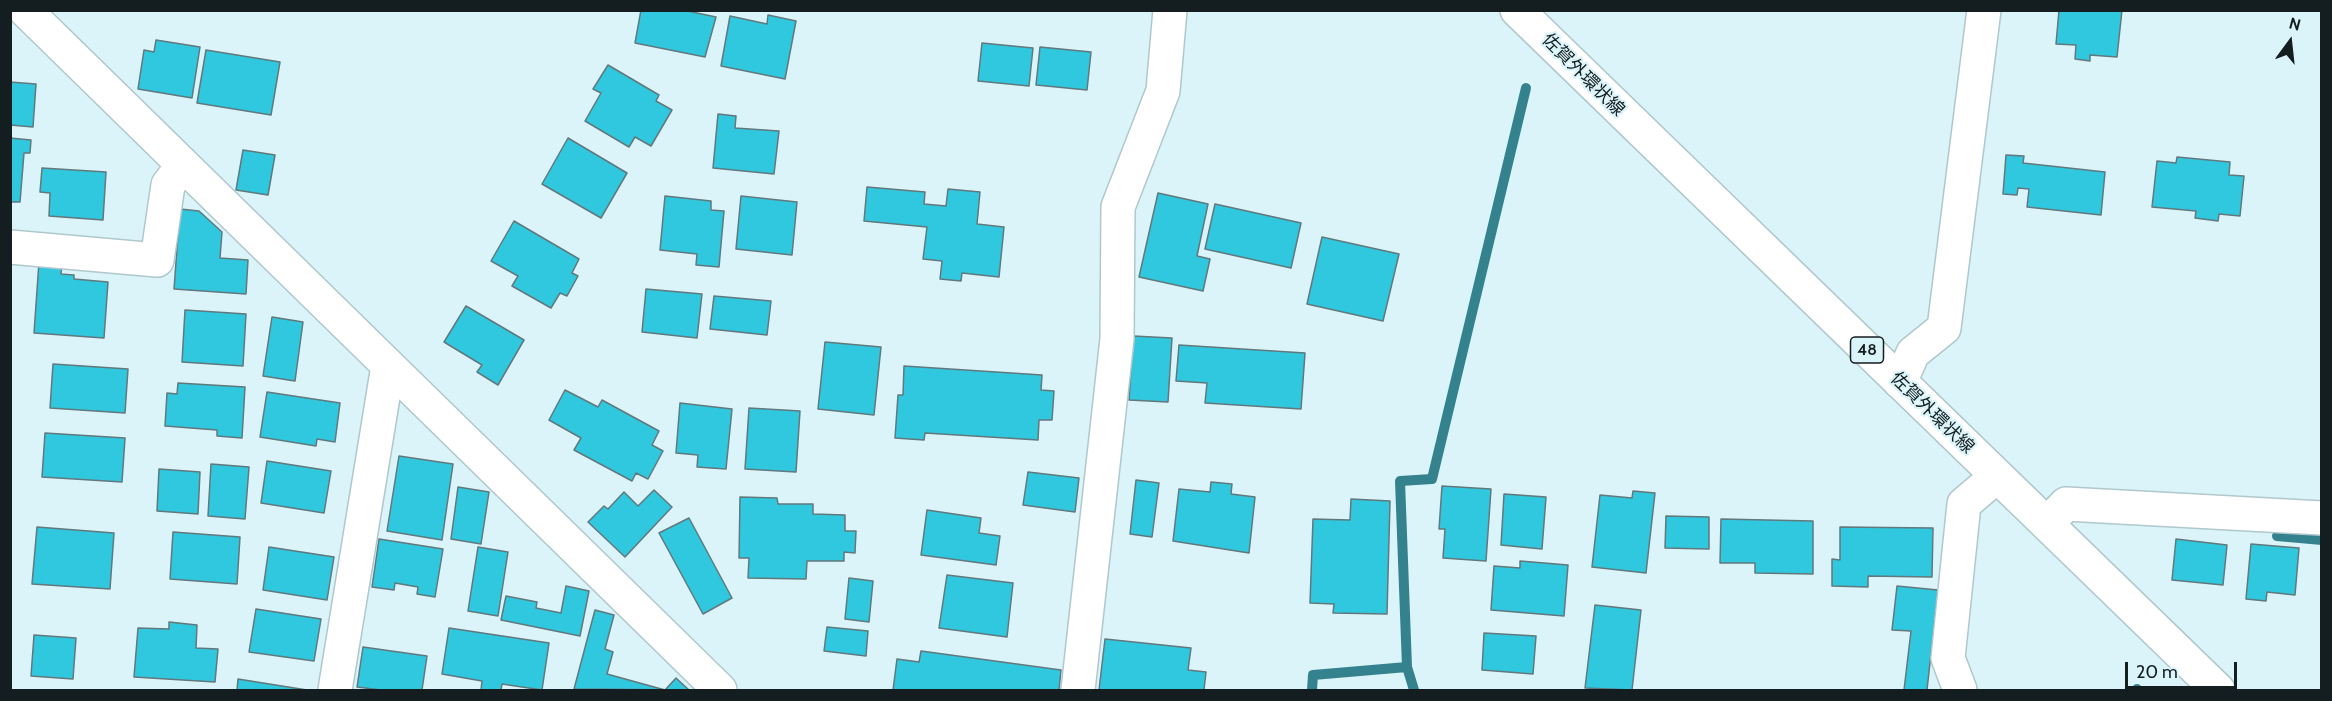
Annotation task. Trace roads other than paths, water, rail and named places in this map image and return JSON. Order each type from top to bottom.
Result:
[{"type":"street","points":[[25,10],[720,690]]},
{"type":"street","points":[[1078,690],[1117,339],[1118,207],[1163,91],[1170,10]]},
{"type":"street","name":"佐賀外環状線","points":[[1517,10],[2218,690]]},
{"type":"street","points":[[1900,382],[1913,353],[1944,328],[1984,10]]},
{"type":"street","points":[[10,247],[158,260],[168,186],[183,165]]},
{"type":"street","points":[[335,690],[388,366]]},
{"type":"street","points":[[1960,690],[1948,658],[1964,504],[1997,476]]},
{"type":"street","points":[[2047,524],[2067,504],[2322,518]]},
{"type":"waterway","points":[[1414,690],[1407,667],[1400,481],[1432,479],[1526,88]]},
{"type":"waterway","points":[[2277,536],[2322,540]]},
{"type":"waterway","points":[[1312,690],[1313,675],[1407,667]]}]
